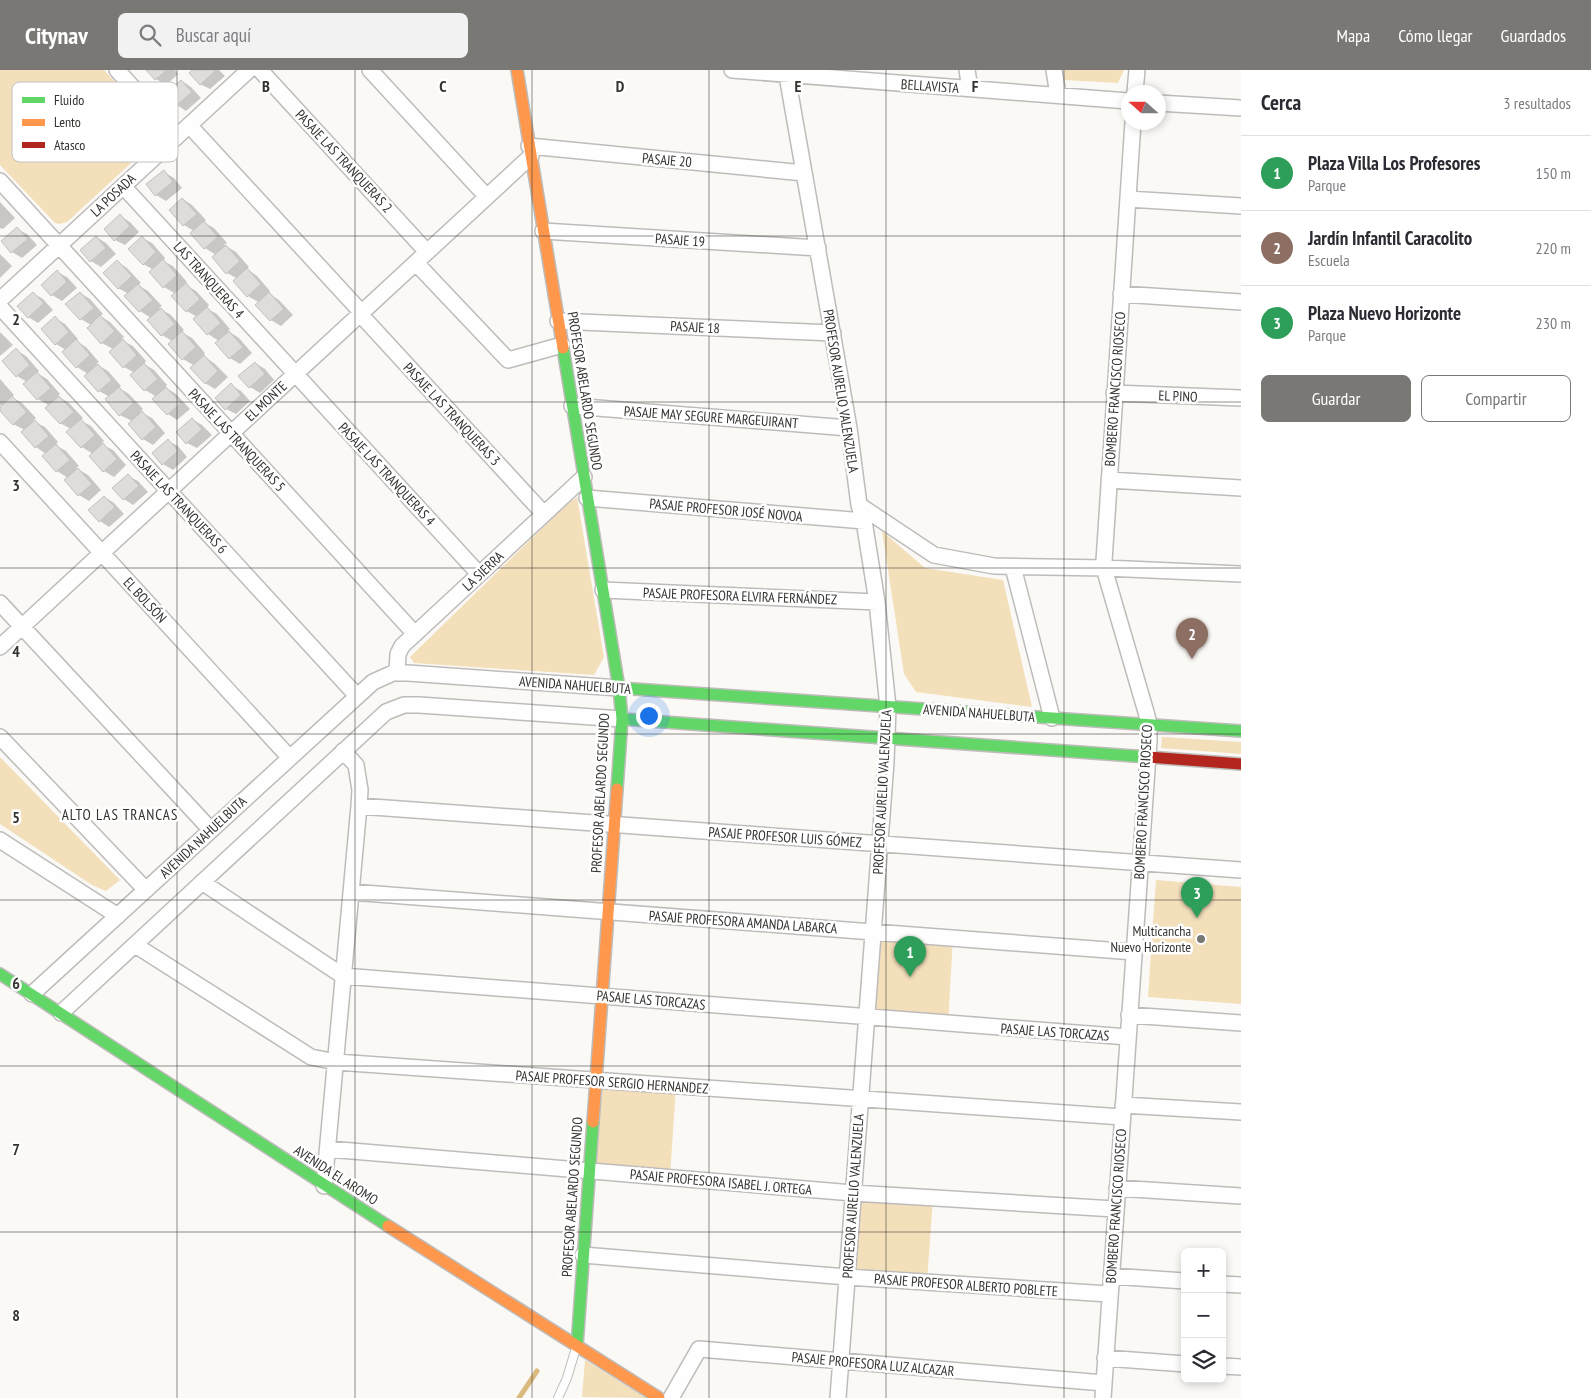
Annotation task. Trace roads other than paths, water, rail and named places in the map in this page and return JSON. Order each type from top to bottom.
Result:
[{"type":"street","points":[[117,70],[128,82]]},
{"type":"street","name":"PASAJE LAS TRANQUERAS 2","points":[[260,70],[427,252]]},
{"type":"street","points":[[370,70],[487,197]]},
{"type":"street","name":"PROFESOR ABELARDO SEGUNDO","points":[[516,70],[619,688],[622,720],[577,1346]]},
{"type":"street","name":"BELLAVISTA","points":[[732,70],[879,76],[970,89],[1121,100]]},
{"type":"street","points":[[967,70],[970,89]]},
{"type":"street","points":[[1054,70],[1058,95]]},
{"type":"street","points":[[1136,85],[1137,70]]},
{"type":"street","name":"LA POSADA","points":[[178,135],[242,72]]},
{"type":"street","name":"PROFESOR AURELIO VALENZUELA","points":[[786,72],[849,428],[859,505],[864,521],[877,602],[888,707],[888,738],[838,1398]]},
{"type":"street","points":[[1166,103],[1241,108]]},
{"type":"street","name":"PASAJE LAS TRANQUERAS 3","points":[[189,125],[544,514]]},
{"type":"street","name":"BOMBERO FRANCISCO RIOSECO","points":[[1103,1391],[1148,757],[1148,724],[1105,568],[1104,548],[1132,130]]},
{"type":"street","name":"EL MONTE","points":[[0,647],[487,197],[530,151]]},
{"type":"street","name":"PASAJE 20","points":[[530,151],[804,173]]},
{"type":"street","name":"LA POSADA","points":[[0,300],[149,162]]},
{"type":"street","name":"PASAJE LAS TRANQUERAS 5","points":[[0,182],[416,634]]},
{"type":"street","name":"LAS TRANQUERAS 4","points":[[123,186],[296,374]]},
{"type":"street","points":[[1128,199],[1241,206]]},
{"type":"street","name":"PASAJE 19","points":[[543,231],[818,248]]},
{"type":"street","points":[[416,263],[508,360],[562,345]]},
{"type":"street","points":[[1121,294],[1241,302]]},
{"type":"street","name":"PASAJE LAS TRANQUERAS 6","points":[[0,307],[357,696]]},
{"type":"street","name":"PASAJE 18","points":[[558,321],[832,334]]},
{"type":"street","name":"PASAJE LAS TRANQUERAS 4","points":[[296,374],[480,574]]},
{"type":"street","name":"EL PINO","points":[[1114,393],[1241,398]]},
{"type":"street","name":"PASAJE MAY SEGURE MARGEUIRANT","points":[[572,406],[849,428]]},
{"type":"street","name":"EL BOLSÓN","points":[[0,442],[290,758]]},
{"type":"street","name":"LA SIERRA","points":[[397,673],[398,654],[402,646],[584,477]]},
{"type":"street","points":[[1108,480],[1241,488]]},
{"type":"street","name":"PASAJE PROFESOR JOSÉ NOVOA","points":[[588,498],[864,521]]},
{"type":"street","points":[[859,505],[934,555],[994,566],[1013,568],[1105,568],[1241,574]]},
{"type":"street","points":[[1013,568],[1052,718]]},
{"type":"street","name":"PASAJE PROFESORA ELVIRA FERNÁNDEZ","points":[[603,590],[877,602]]},
{"type":"street","points":[[0,603],[211,830]]},
{"type":"street","name":"AVENIDA NAHUELBUTA","points":[[32,994],[357,696],[373,682],[392,673],[1241,730]]},
{"type":"street","points":[[62,1013],[386,712],[404,705],[1241,764]]},
{"type":"street","points":[[0,737],[146,890]]},
{"type":"street","points":[[324,1186],[360,790],[356,765],[344,751]]},
{"type":"street","name":"PASAJE PROFESOR LUIS GÓMEZ","points":[[359,806],[1241,870]]},
{"type":"street","points":[[0,840],[118,916]]},
{"type":"street","name":"PASAJE LAS TORCAZAS","points":[[202,882],[344,976],[1128,1037]]},
{"type":"street","name":"PASAJE PROFESORA AMANDA LABARCA","points":[[351,892],[1134,952]]},
{"type":"street","name":"PASAJE PROFESOR SERGIO HERNANDEZ","points":[[135,945],[312,1057],[336,1062],[860,1100],[1123,1111],[1241,1112]]},
{"type":"street","name":"AVENIDA EL AROMO","points":[[0,974],[324,1186],[659,1398]]},
{"type":"street","points":[[1129,1015],[1241,1023]]},
{"type":"street","name":"PASAJE PROFESORA ISABEL J. ORTEGA","points":[[328,1149],[854,1192],[1115,1209]]},
{"type":"street","points":[[1117,1188],[1241,1196]]},
{"type":"street","name":"PASAJE PROFESOR ALBERTO POBLETE","points":[[584,1254],[847,1277],[1109,1294]]},
{"type":"street","points":[[1110,1276],[1181,1281]]},
{"type":"street","points":[[1226,1284],[1241,1285]]},
{"type":"street","name":"PASAJE PROFESORA LUZ ALCAZAR","points":[[671,1398],[699,1349],[841,1362],[1103,1391]]},
{"type":"street","points":[[1105,1358],[1181,1364]]},
{"type":"street","points":[[1226,1366],[1241,1368]]},
{"type":"lane","points":[[558,1398],[567,1378],[577,1346]]},
{"type":"waterway","points":[[519,1398],[537,1371]]},
{"type":"place","name":"Jardín Infantil Caracolito","points":[[1192,659]]},
{"type":"place","name":"Plaza Nuevo Horizonte","points":[[1197,918]]},
{"type":"place","name":"Multicancha Nuevo Horizonte","points":[[1201,939]]},
{"type":"place","name":"Plaza Villa Los Profesores","points":[[910,977]]},
{"type":"district","name":"ALTO LAS TRANCAS","points":[[120,815]]}]
